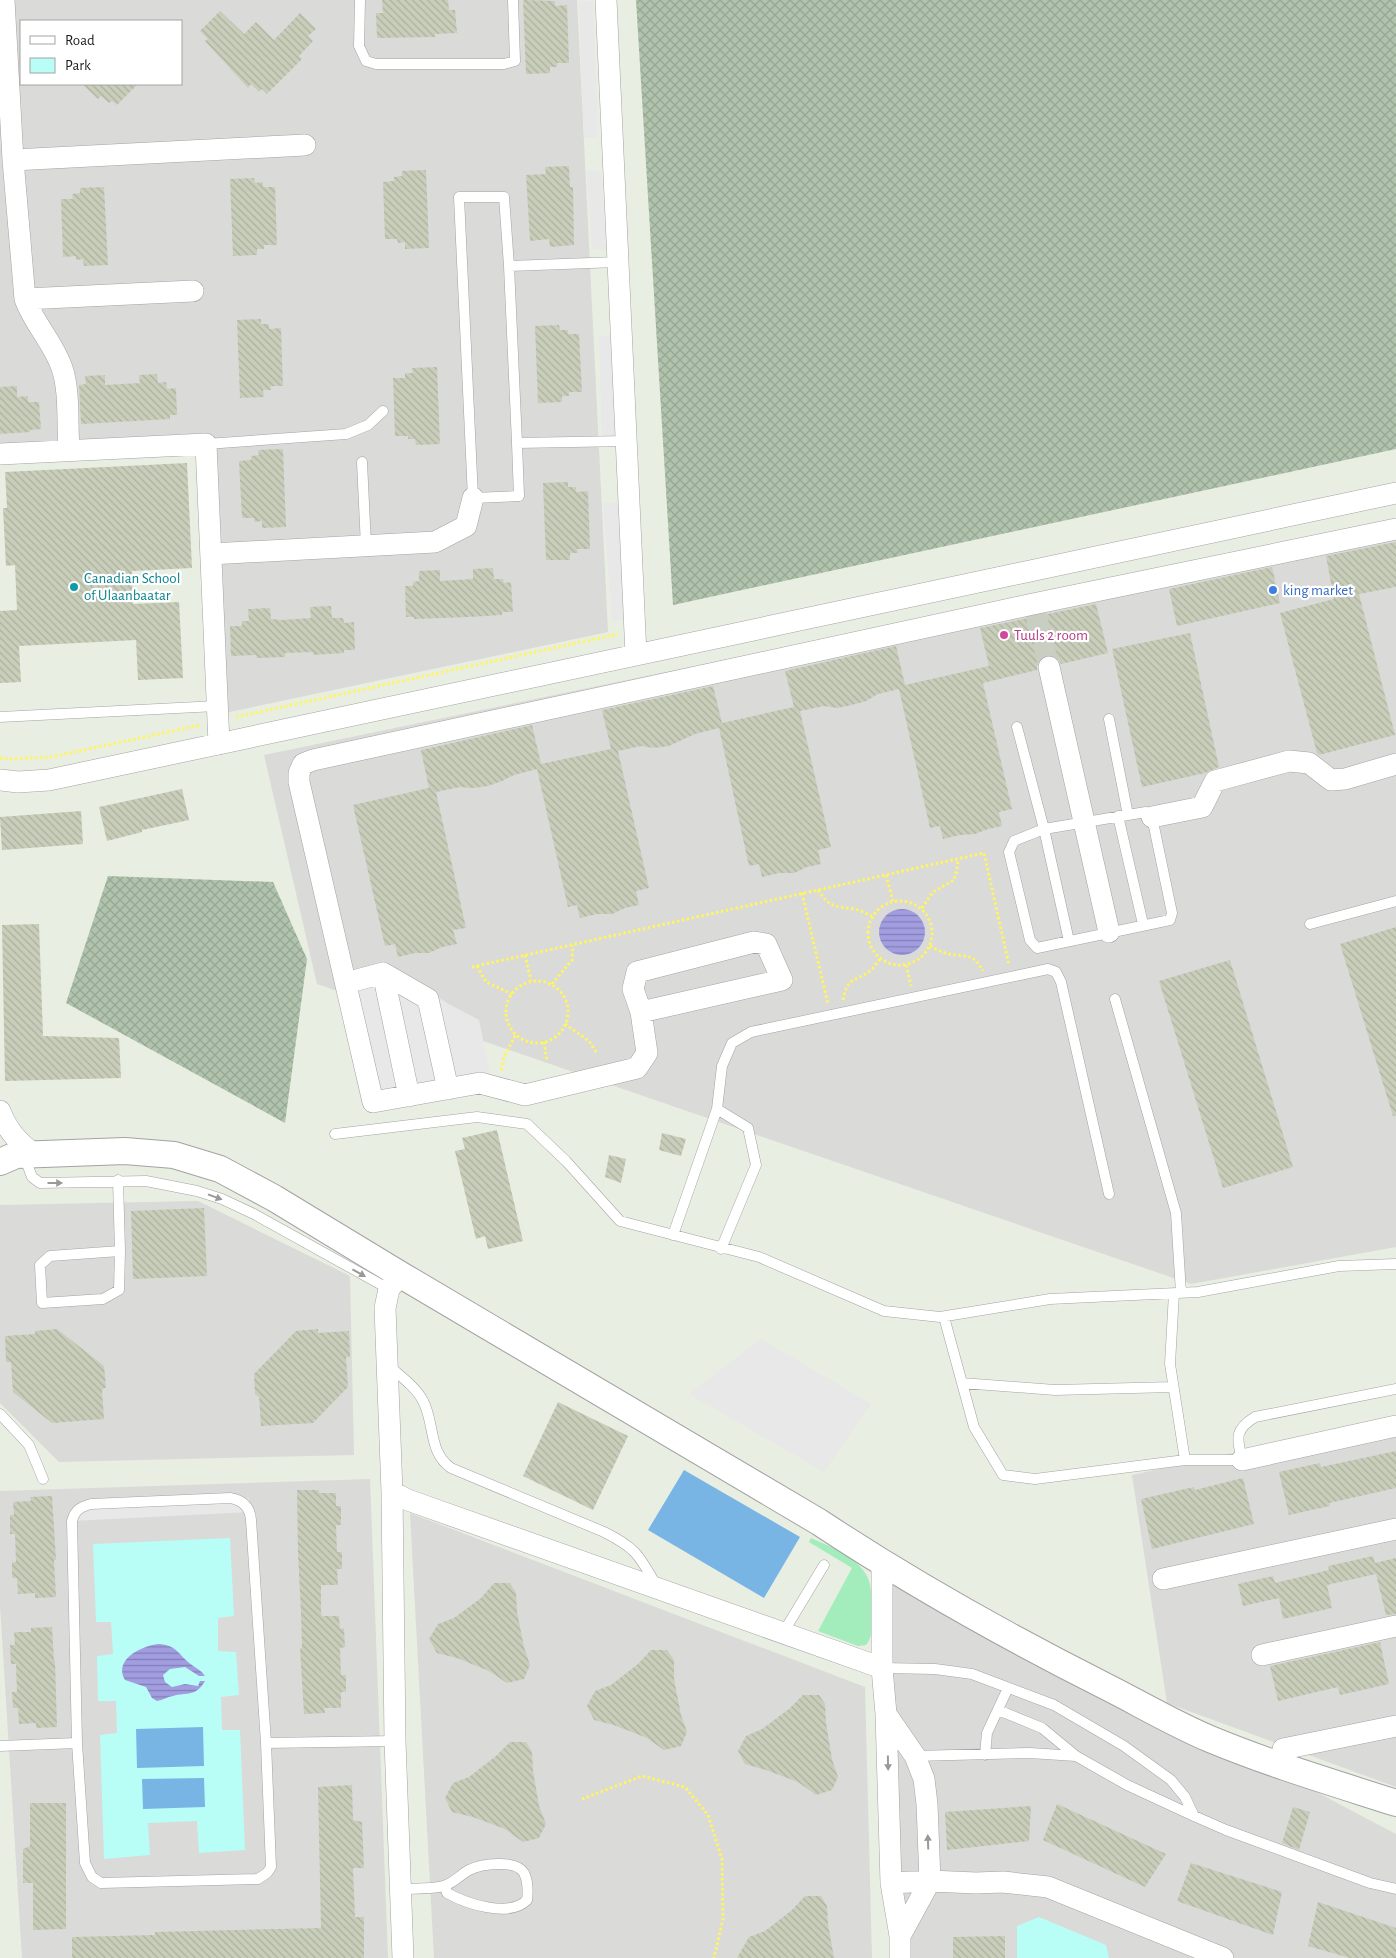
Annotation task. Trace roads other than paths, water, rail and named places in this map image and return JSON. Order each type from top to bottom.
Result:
[{"type":"street","points":[[4,0],[13,160],[25,299],[31,315],[49,340],[62,368],[65,381],[69,450]]},
{"type":"street","points":[[606,0],[636,655]]},
{"type":"street","points":[[13,160],[305,145]]},
{"type":"street","points":[[25,299],[193,291]]},
{"type":"street","points":[[0,454],[206,444],[219,744]]},
{"type":"street","points":[[0,780],[18,782],[49,780],[1396,492]]},
{"type":"street","points":[[211,554],[435,542],[466,526],[473,498]]},
{"type":"street","points":[[641,1012],[782,980],[766,944],[754,942],[637,972],[633,989],[641,1012],[647,1053],[637,1068],[525,1095],[480,1083],[373,1102],[299,782],[299,772],[303,764],[313,760],[1396,529]]},
{"type":"street","points":[[1027,571],[1034,607]]},
{"type":"street","points":[[1049,668],[1109,932]]},
{"type":"street","points":[[1152,817],[1202,806],[1215,781],[1289,761],[1309,763],[1332,780],[1345,779],[1396,764]]},
{"type":"street","points":[[346,983],[383,973],[428,999],[448,1089]]},
{"type":"street","points":[[383,973],[409,1096]]},
{"type":"street","points":[[0,1111],[5,1125],[18,1142],[15,1155],[125,1151],[174,1156],[220,1169],[274,1198],[395,1282],[819,1522],[960,1610],[1041,1654],[1209,1739],[1396,1803]]},
{"type":"street","points":[[395,1282],[385,1308],[392,1492],[395,1741],[403,1958]]},
{"type":"street","points":[[1242,1460],[1396,1426]]},
{"type":"street","points":[[392,1492],[408,1500],[658,1590],[882,1668]]},
{"type":"street","points":[[1163,1579],[1396,1529]]},
{"type":"street","points":[[882,1563],[882,1668],[886,1714],[891,1882],[900,1936],[900,1958]]},
{"type":"street","points":[[1262,1656],[1396,1626]]},
{"type":"street","points":[[886,1714],[914,1756],[924,1779],[927,1804],[930,1881],[900,1936]]},
{"type":"street","points":[[1282,1749],[1396,1726]]},
{"type":"street","points":[[891,1882],[1003,1882],[1048,1887],[1223,1958]]},
{"type":"lane","points":[[360,0],[359,46],[366,61],[376,64],[504,64],[516,61],[513,0]]},
{"type":"lane","points":[[504,196],[517,443],[519,496],[473,498],[459,197],[504,196]]},
{"type":"lane","points":[[508,266],[618,262]]},
{"type":"lane","points":[[206,444],[346,434],[368,425],[383,411]]},
{"type":"lane","points":[[517,443],[627,441]]},
{"type":"lane","points":[[362,462],[366,546]]},
{"type":"lane","points":[[0,717],[218,714]]},
{"type":"lane","points":[[1108,719],[1123,815],[1144,924]]},
{"type":"lane","points":[[1017,726],[1044,829],[1069,941]]},
{"type":"lane","points":[[1146,812],[1152,817],[1172,913],[1170,920],[1038,948],[1030,940],[1009,852],[1014,841],[1044,829],[1084,821],[1146,812]]},
{"type":"lane","points":[[1310,924],[1396,901]]},
{"type":"lane","points":[[673,1235],[717,1109],[722,1066],[732,1043],[751,1032],[1048,969],[1056,972],[1062,982],[1109,1194]]},
{"type":"lane","points":[[1115,999],[1176,1213],[1177,1293],[1170,1364],[1185,1460]]},
{"type":"lane","points":[[717,1109],[748,1128],[756,1165],[721,1248]]},
{"type":"lane","points":[[335,1134],[478,1117],[527,1124],[566,1162],[620,1221],[759,1257],[884,1311],[944,1316],[1050,1298],[1198,1292],[1339,1266],[1396,1264]]},
{"type":"lane","points":[[15,1155],[32,1177],[40,1183],[118,1180],[146,1181],[197,1191],[222,1199],[395,1282]]},
{"type":"lane","points":[[118,1180],[120,1251],[119,1290],[103,1299],[42,1302],[40,1264],[50,1256],[120,1251]]},
{"type":"lane","points":[[944,1316],[974,1427],[1003,1475],[1035,1479],[1185,1460],[1242,1460],[1238,1442],[1239,1431],[1246,1423],[1256,1417],[1396,1389]]},
{"type":"lane","points":[[386,1362],[419,1394],[424,1402],[435,1445],[443,1462],[451,1468],[604,1532],[623,1542],[633,1549],[643,1562],[658,1590]]},
{"type":"lane","points":[[962,1383],[1055,1390],[1173,1387]]},
{"type":"lane","points":[[0,1414],[29,1445],[43,1479]]},
{"type":"lane","points":[[230,1498],[238,1499],[244,1503],[250,1512],[266,1743],[271,1863],[265,1876],[254,1879],[107,1884],[101,1883],[92,1877],[85,1863],[77,1743],[72,1521],[74,1514],[80,1507],[91,1504],[230,1498]]},
{"type":"lane","points":[[783,1634],[824,1565]]},
{"type":"lane","points":[[882,1668],[936,1669],[972,1674],[1054,1705],[1124,1746],[1170,1780],[1185,1796],[1194,1816]]},
{"type":"lane","points":[[985,1755],[987,1733],[1008,1688]]},
{"type":"lane","points":[[998,1710],[1042,1728],[1076,1756],[1127,1785],[1194,1816],[1226,1830],[1370,1883],[1396,1889]]},
{"type":"lane","points":[[266,1743],[395,1741]]},
{"type":"lane","points":[[0,1746],[77,1743]]},
{"type":"lane","points":[[914,1756],[1030,1753],[1076,1756]]},
{"type":"lane","points":[[400,1889],[445,1886],[470,1870],[487,1864],[506,1865],[518,1867],[524,1873],[528,1891],[527,1900],[520,1906],[512,1909],[483,1906],[460,1900],[447,1893],[445,1886]]},
{"type":"tunnel","points":[[1035,611],[1049,667]]},
{"type":"place","name":"Canadian School of Ulaanbaatar","points":[[74,587]]},
{"type":"place","name":"king market","points":[[1273,590]]},
{"type":"place","name":"Tuuls 2 room","points":[[1004,635]]}]
